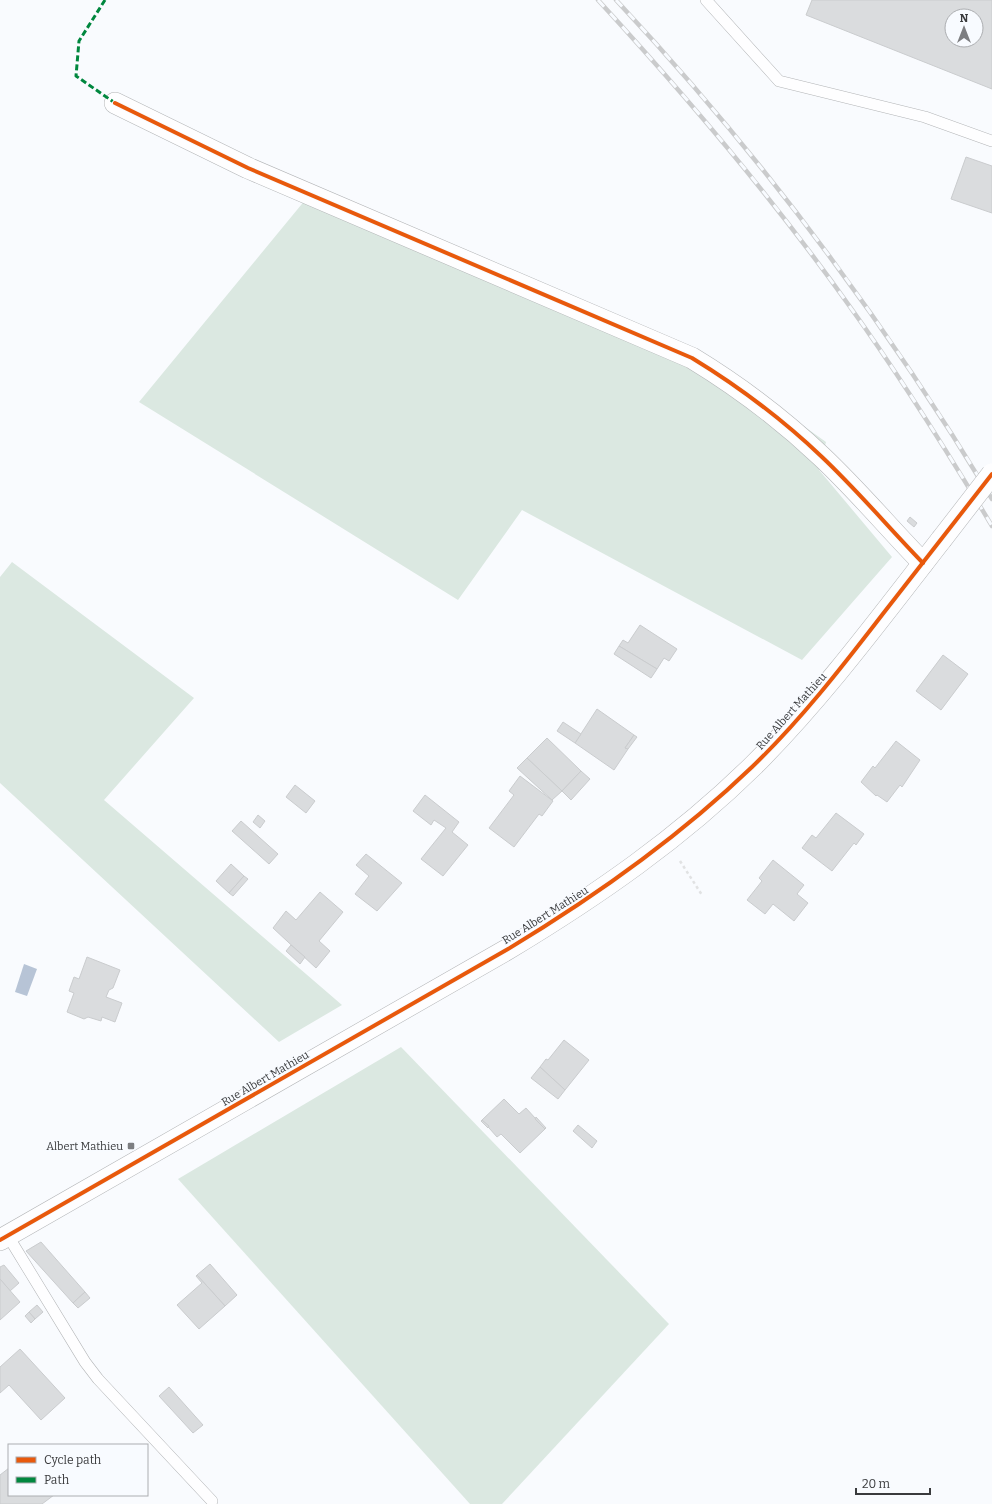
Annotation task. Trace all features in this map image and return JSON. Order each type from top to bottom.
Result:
[{"type":"street","points":[[116,103],[248,168],[692,358],[722,378],[784,424],[822,457],[923,563]]},
{"type":"street","name":"Rue Albert Mathieu","points":[[4,1238],[508,949],[590,898],[667,842],[714,802],[771,748],[837,672],[992,474]]},
{"type":"lane","points":[[706,0],[779,80],[925,117],[992,141]]},
{"type":"lane","points":[[4,1238],[98,1380],[212,1501]]},
{"type":"path","points":[[667,842],[702,895]]},
{"type":"shaded area","points":[[315,188],[703,354],[826,442],[819,470],[892,557],[802,660],[522,510],[458,600],[139,402]]},
{"type":"shaded area","points":[[12,562],[194,698],[104,800],[342,1005],[279,1042],[0,783],[0,577]]},
{"type":"shaded area","points":[[401,1047],[669,1324],[502,1504],[470,1504],[178,1179]]},
{"type":"water","points":[[24,964],[37,969],[27,996],[15,992]]},
{"type":"building","points":[[812,0],[992,0],[992,89],[806,15]]},
{"type":"building","points":[[966,157],[992,166],[992,213],[951,199]]},
{"type":"building","points":[[910,517],[917,523],[914,527],[907,521]]},
{"type":"building","points":[[640,625],[677,649],[669,661],[664,658],[657,669],[619,646],[623,640],[628,643]]},
{"type":"building","points":[[619,646],[657,669],[651,678],[614,654]]},
{"type":"building","points":[[943,655],[968,674],[941,710],[916,691]]},
{"type":"building","points":[[597,709],[634,735],[625,748],[628,749],[614,770],[575,743]]},
{"type":"building","points":[[563,722],[581,734],[575,743],[557,731]]},
{"type":"building","points":[[634,735],[637,737],[628,749],[625,748]]},
{"type":"building","points":[[547,738],[581,771],[562,791],[527,758]]},
{"type":"building","points":[[896,741],[920,760],[902,787],[900,785],[887,802],[877,795],[876,796],[861,782],[873,766],[875,768]]},
{"type":"building","points":[[527,758],[562,791],[552,800],[517,768]]},
{"type":"building","points":[[581,771],[590,779],[571,800],[562,791]]},
{"type":"building","points":[[520,776],[553,801],[542,816],[539,814],[514,847],[489,828],[514,795],[509,791]]},
{"type":"building","points":[[295,785],[315,801],[306,813],[286,797]]},
{"type":"building","points":[[425,795],[459,822],[452,832],[468,845],[443,876],[421,859],[446,828],[434,820],[431,825],[413,811]]},
{"type":"building","points":[[836,813],[864,834],[856,845],[854,843],[832,871],[802,848],[812,835],[816,838]]},
{"type":"building","points":[[258,815],[265,821],[260,828],[253,822]]},
{"type":"building","points":[[241,821],[278,854],[269,864],[232,831]]},
{"type":"building","points":[[366,854],[402,883],[377,911],[355,894],[369,876],[356,865]]},
{"type":"building","points":[[773,860],[804,885],[797,894],[808,903],[794,921],[773,904],[765,914],[747,900],[762,881],[759,878]]},
{"type":"building","points":[[231,864],[244,876],[229,893],[216,881]]},
{"type":"building","points":[[244,876],[248,879],[233,896],[229,893]]},
{"type":"building","points":[[320,892],[343,912],[319,941],[330,951],[316,968],[273,928],[286,911],[296,920]]},
{"type":"building","points":[[291,945],[305,957],[300,964],[286,951]]},
{"type":"building","points":[[87,957],[120,970],[113,988],[109,990],[106,997],[122,1003],[115,1022],[102,1017],[101,1021],[88,1017],[84,1019],[67,1012],[74,993],[69,991],[74,977],[79,979]]},
{"type":"building","points":[[564,1040],[589,1060],[565,1090],[540,1067],[546,1059],[548,1060]]},
{"type":"building","points":[[540,1067],[565,1090],[558,1099],[531,1078]]},
{"type":"building","points":[[504,1099],[519,1114],[526,1108],[545,1129],[520,1153],[501,1134],[497,1137],[482,1120]]},
{"type":"building","points":[[536,1117],[546,1128],[545,1129],[535,1119]]},
{"type":"building","points":[[482,1120],[489,1126],[488,1128],[481,1121]]},
{"type":"building","points":[[578,1125],[597,1141],[592,1148],[573,1131]]},
{"type":"building","points":[[41,1242],[85,1292],[73,1303],[26,1251]]},
{"type":"building","points":[[210,1264],[237,1295],[225,1306],[197,1275]]},
{"type":"building","points":[[4,1265],[19,1283],[10,1291],[0,1279],[0,1267]]},
{"type":"building","points":[[197,1275],[225,1306],[199,1329],[177,1305],[202,1283],[196,1276]]},
{"type":"building","points":[[0,1279],[20,1302],[0,1320]]},
{"type":"building","points":[[85,1292],[90,1298],[78,1308],[73,1303]]},
{"type":"building","points":[[37,1305],[43,1312],[35,1319],[29,1312]]},
{"type":"building","points":[[29,1312],[35,1319],[31,1323],[25,1316]]},
{"type":"building","points":[[20,1349],[65,1398],[41,1420],[9,1385],[0,1393],[0,1367]]},
{"type":"building","points":[[169,1387],[203,1425],[193,1433],[159,1396]]},
{"type":"building","points":[[8,1469],[8,1496],[53,1496],[42,1504],[0,1504],[0,1475]]},
{"type":"railway","points":[[598,0],[664,73],[728,148],[819,264],[905,386],[992,526]]},
{"type":"railway","points":[[616,0],[720,117],[817,240],[908,367],[951,432],[992,499]]},
{"type":"marked path","points":[[105,0],[79,41],[76,76],[115,103]]},
{"type":"cycle path","points":[[115,103],[248,168],[692,358],[760,404],[807,443],[848,483],[923,563]]},
{"type":"cycle path","points":[[0,1240],[508,949],[604,887],[665,842],[695,818],[752,767],[804,712],[852,654],[992,474]]},
{"type":"place","name":"Albert Mathieu","points":[[131,1146]]}]
